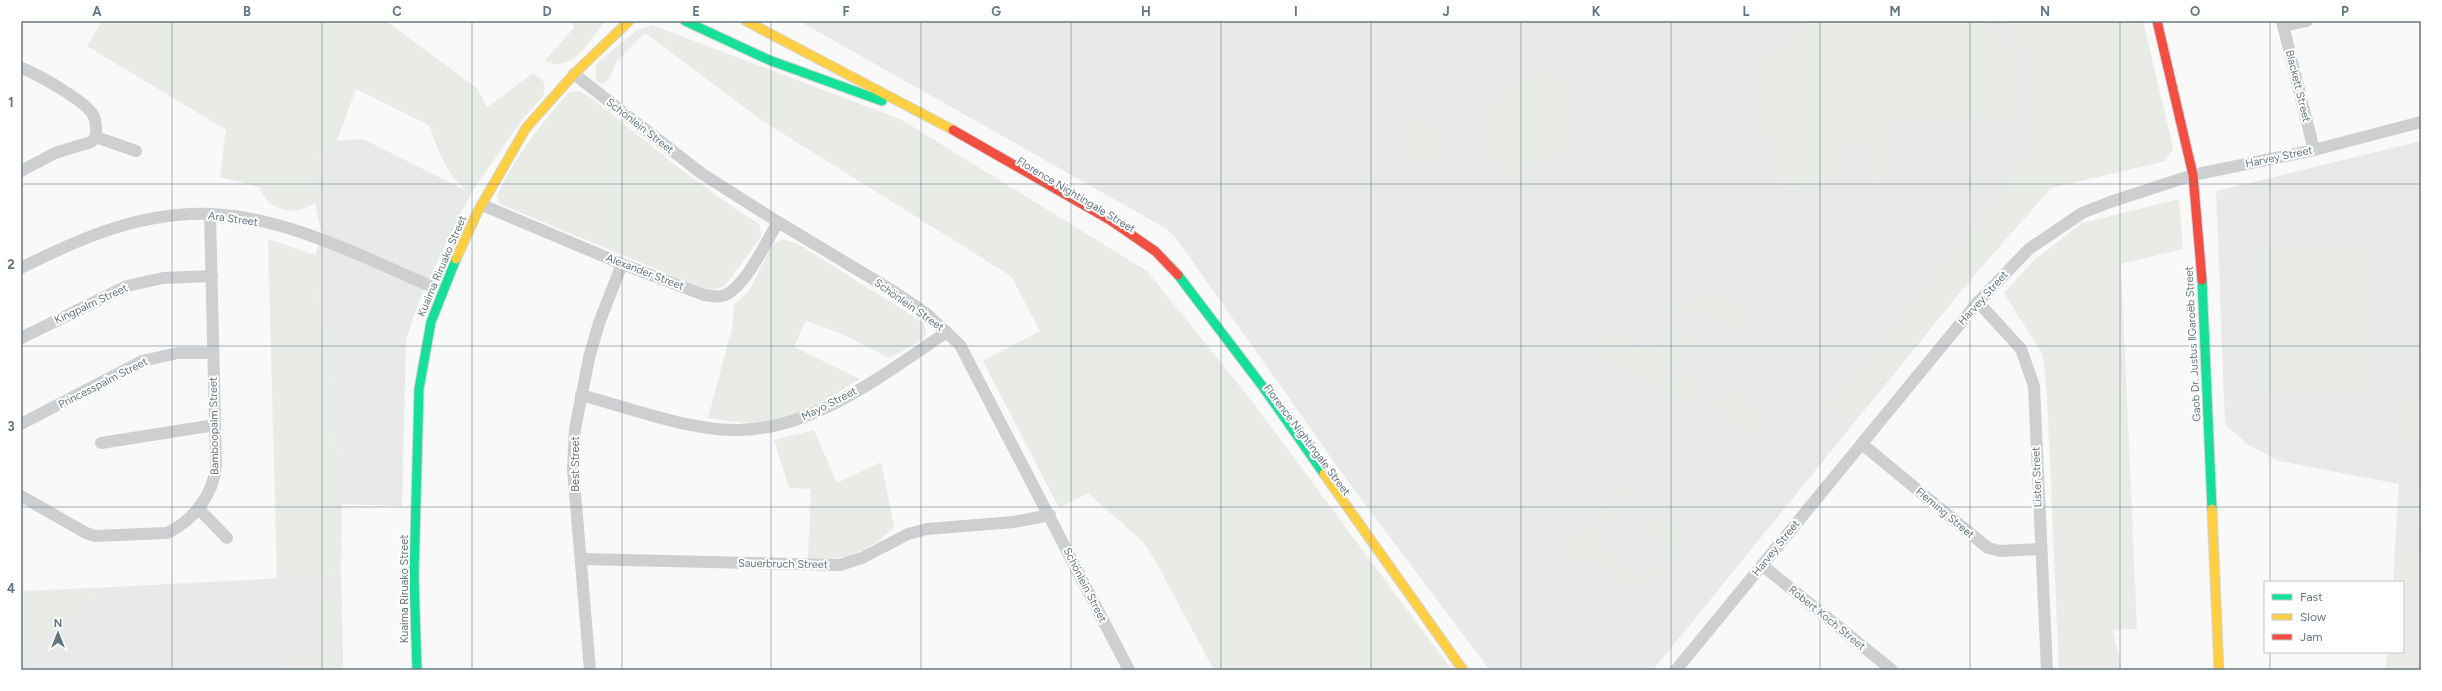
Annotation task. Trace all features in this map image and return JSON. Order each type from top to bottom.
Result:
[{"type":"main road","name":"Kuaima Riruako Street","points":[[416,670],[414,577],[419,389],[431,322],[442,291],[482,204],[526,128],[574,74],[630,21]]},
{"type":"main road","name":"Florence Nightingale Street","points":[[685,21],[769,60],[907,112],[1107,226],[1132,242],[1162,268],[1181,290],[1330,493],[1354,519],[1463,670]]},
{"type":"main road","name":"Florence Nightingale Street","points":[[746,21],[926,115],[1110,220],[1155,251],[1206,310],[1341,495],[1354,519]]},
{"type":"main road","name":"Gaob Dr. Justus ǁGaroëb Street","points":[[2157,21],[2193,175],[2202,281],[2219,670]]},
{"type":"street","points":[[2283,24],[2307,21]]},
{"type":"street","name":"Blackett Street","points":[[2283,24],[2314,150]]},
{"type":"street","points":[[21,68],[61,90],[88,108],[94,116],[96,136],[91,142],[55,153],[21,170]]},
{"type":"street","name":"Schönlein Street","points":[[574,74],[701,173],[778,222],[893,291],[947,332],[960,345],[970,361],[1050,515],[1128,670]]},
{"type":"street","name":"Harvey Street","points":[[1676,670],[1978,302],[2029,250],[2082,213],[2110,202],[2193,175],[2314,150],[2421,122]]},
{"type":"street","points":[[96,136],[136,151]]},
{"type":"street","name":"Alexander Street","points":[[482,204],[622,264],[704,295],[716,297],[726,294],[738,285],[778,222]]},
{"type":"street","name":"Ara Street","points":[[21,268],[85,237],[119,226],[182,215],[210,214],[269,224],[313,237],[442,291]]},
{"type":"street","name":"Bamboopalm Street","points":[[21,496],[86,534],[105,537],[166,533],[174,530],[198,508],[211,491],[216,476],[210,214]]},
{"type":"street","name":"Best Street","points":[[590,670],[573,469],[576,429],[581,395],[599,323],[622,264]]},
{"type":"street","name":"Kingpalm Street","points":[[21,338],[127,286],[163,278],[212,276]]},
{"type":"street","name":"Lister Street","points":[[1978,302],[2015,340],[2027,360],[2031,375],[2035,402],[2040,550],[2047,670]]},
{"type":"street","name":"Mayo Street","points":[[581,395],[708,427],[734,430],[773,427],[814,414],[880,376],[947,332]]},
{"type":"street","name":"Princesspalm Street","points":[[21,424],[142,361],[178,354],[212,353]]},
{"type":"street","points":[[101,443],[215,425]]},
{"type":"street","name":"Fleming Street","points":[[1862,444],[1988,548],[2000,551],[2040,550]]},
{"type":"street","points":[[198,508],[227,538]]},
{"type":"street","name":"Sauerbruch Street","points":[[581,559],[840,565],[862,558],[908,534],[926,529],[1014,522],[1050,515]]},
{"type":"street","name":"Robert Koch Street","points":[[1762,565],[1892,670]]},
{"type":"shaded area","points":[[102,21],[386,21],[477,88],[487,107],[533,73],[544,82],[544,95],[519,124],[471,193],[457,181],[445,164],[430,126],[356,89],[337,141],[320,154],[317,162],[315,203],[298,210],[281,209],[270,203],[258,187],[220,177],[226,130],[87,46]]},
{"type":"shaded area","points":[[571,21],[605,21],[587,45],[572,59],[563,63],[554,64],[545,60],[574,28]]},
{"type":"shaded area","points":[[799,21],[2143,21],[2173,149],[2165,161],[2051,188],[1976,273],[1653,670],[1490,670],[1349,483],[1176,238],[1167,229]]},
{"type":"shaded area","points":[[1803,21],[1986,21],[2017,55],[2026,83],[2025,120],[1899,118],[1892,120],[1886,133],[1885,171],[1883,178],[1875,183],[1862,144],[1836,153],[1843,174],[1793,190],[1787,190],[1784,179],[1774,179],[1765,151],[1764,82],[1750,82],[1753,64],[1790,40],[1801,27]]},
{"type":"shaded area","points":[[2000,21],[2142,21],[2173,149],[2165,161],[2051,188],[1976,273],[1851,424],[1825,403],[1863,363],[1997,196],[2023,159],[2036,126],[2031,72],[2025,50]]},
{"type":"shaded area","points":[[652,25],[902,120],[1147,271],[1250,399],[1452,670],[1214,670],[1152,555],[1143,542],[1088,493],[1059,508],[983,361],[1040,331],[1011,276],[761,120],[645,33],[617,61],[609,79],[603,84],[596,81],[596,64],[637,30]]},
{"type":"shaded area","points":[[1551,68],[1566,79],[1575,100],[1574,146],[1500,179],[1493,154],[1481,154],[1485,113],[1513,82]]},
{"type":"shaded area","points":[[579,91],[589,96],[678,167],[760,225],[761,237],[724,287],[708,290],[699,287],[500,204],[497,196],[511,168],[529,141],[569,92]]},
{"type":"shaded area","points":[[1405,120],[1426,122],[1445,137],[1447,158],[1427,166],[1416,163],[1408,153],[1408,145],[1399,133]]},
{"type":"shaded area","points":[[363,139],[471,193],[419,300],[406,340],[402,506],[342,504],[315,255],[322,235],[315,203],[317,162],[320,154],[337,141]]},
{"type":"shaded area","points":[[2421,141],[2421,551],[2395,550],[2399,484],[2279,461],[2247,444],[2225,424],[2216,191]]},
{"type":"shaded area","points":[[2179,199],[2183,249],[2121,264],[2137,629],[2113,630],[2122,670],[2059,670],[2047,396],[2043,355],[2004,293],[2034,260],[2082,223]]},
{"type":"shaded area","points":[[268,239],[315,255],[342,504],[341,575],[277,579]]},
{"type":"shaded area","points":[[782,239],[798,244],[922,322],[925,325],[926,335],[922,340],[889,358],[840,333],[806,321],[794,347],[860,379],[821,403],[788,417],[754,423],[733,422],[708,418],[732,328],[734,305],[749,291],[772,245]]},
{"type":"shaded area","points":[[2264,246],[2373,250],[2367,395],[2258,391]]},
{"type":"shaded area","points":[[1667,275],[1671,278],[1669,299],[1673,302],[1715,297],[1740,299],[1747,310],[1736,329],[1729,331],[1719,325],[1715,311],[1667,310],[1654,304],[1653,295],[1656,278]]},
{"type":"shaded area","points":[[1668,328],[1677,329],[1684,332],[1695,345],[1688,354],[1670,368],[1668,373],[1668,379],[1679,383],[1688,375],[1696,380],[1698,384],[1698,394],[1692,408],[1642,380],[1614,361],[1597,366],[1595,381],[1592,379],[1590,349],[1595,339],[1604,338],[1614,330],[1627,336],[1636,349],[1650,341],[1660,345],[1666,341]]},
{"type":"shaded area","points":[[1734,392],[1743,393],[1754,410],[1766,416],[1769,423],[1768,432],[1750,437],[1733,423],[1728,412],[1718,412],[1716,405],[1718,398]]},
{"type":"shaded area","points":[[2421,399],[2421,439],[2404,440],[2403,400]]},
{"type":"shaded area","points":[[814,430],[837,483],[881,462],[894,527],[874,544],[855,554],[845,557],[821,559],[808,558],[811,489],[789,488],[774,440]]},
{"type":"shaded area","points":[[1621,483],[1627,483],[1630,487],[1629,495],[1600,534],[1599,544],[1616,551],[1621,568],[1631,574],[1639,574],[1649,569],[1660,555],[1660,541],[1646,528],[1646,517],[1658,515],[1663,517],[1683,537],[1669,561],[1658,575],[1636,589],[1617,580],[1598,566],[1570,557],[1565,544],[1596,518],[1613,491]]},
{"type":"shaded area","points":[[2408,491],[2421,491],[2421,530],[2408,530]]},
{"type":"shaded area","points":[[2395,550],[2421,551],[2421,670],[2386,670],[2387,653],[2404,653],[2404,581],[2393,581]]},
{"type":"shaded area","points":[[341,575],[343,651],[283,656],[283,670],[21,670],[21,652],[97,597],[92,588]]},
{"type":"shaded area","points":[[92,588],[97,597],[21,652],[21,591]]},
{"type":"shaded area","points":[[336,597],[338,644],[311,645],[309,598]]},
{"type":"shaded area","points":[[343,651],[343,670],[283,670],[282,656]]},
{"type":"traffic: fast","points":[[685,21],[769,60],[882,101]]},
{"type":"traffic: fast","points":[[417,670],[414,577],[419,389],[431,322],[456,259]]},
{"type":"traffic: fast","points":[[1178,275],[1263,387],[1324,474]]},
{"type":"traffic: fast","points":[[2202,280],[2212,509]]},
{"type":"traffic: slow","points":[[456,259],[478,211],[526,128],[574,74],[629,21]]},
{"type":"traffic: slow","points":[[746,21],[953,130]]},
{"type":"traffic: slow","points":[[1324,474],[1463,670]]},
{"type":"traffic: slow","points":[[2212,509],[2219,670]]},
{"type":"traffic: jam","points":[[2157,21],[2193,175],[2202,280]]},
{"type":"traffic: jam","points":[[953,130],[1110,220],[1155,251],[1178,275]]}]
